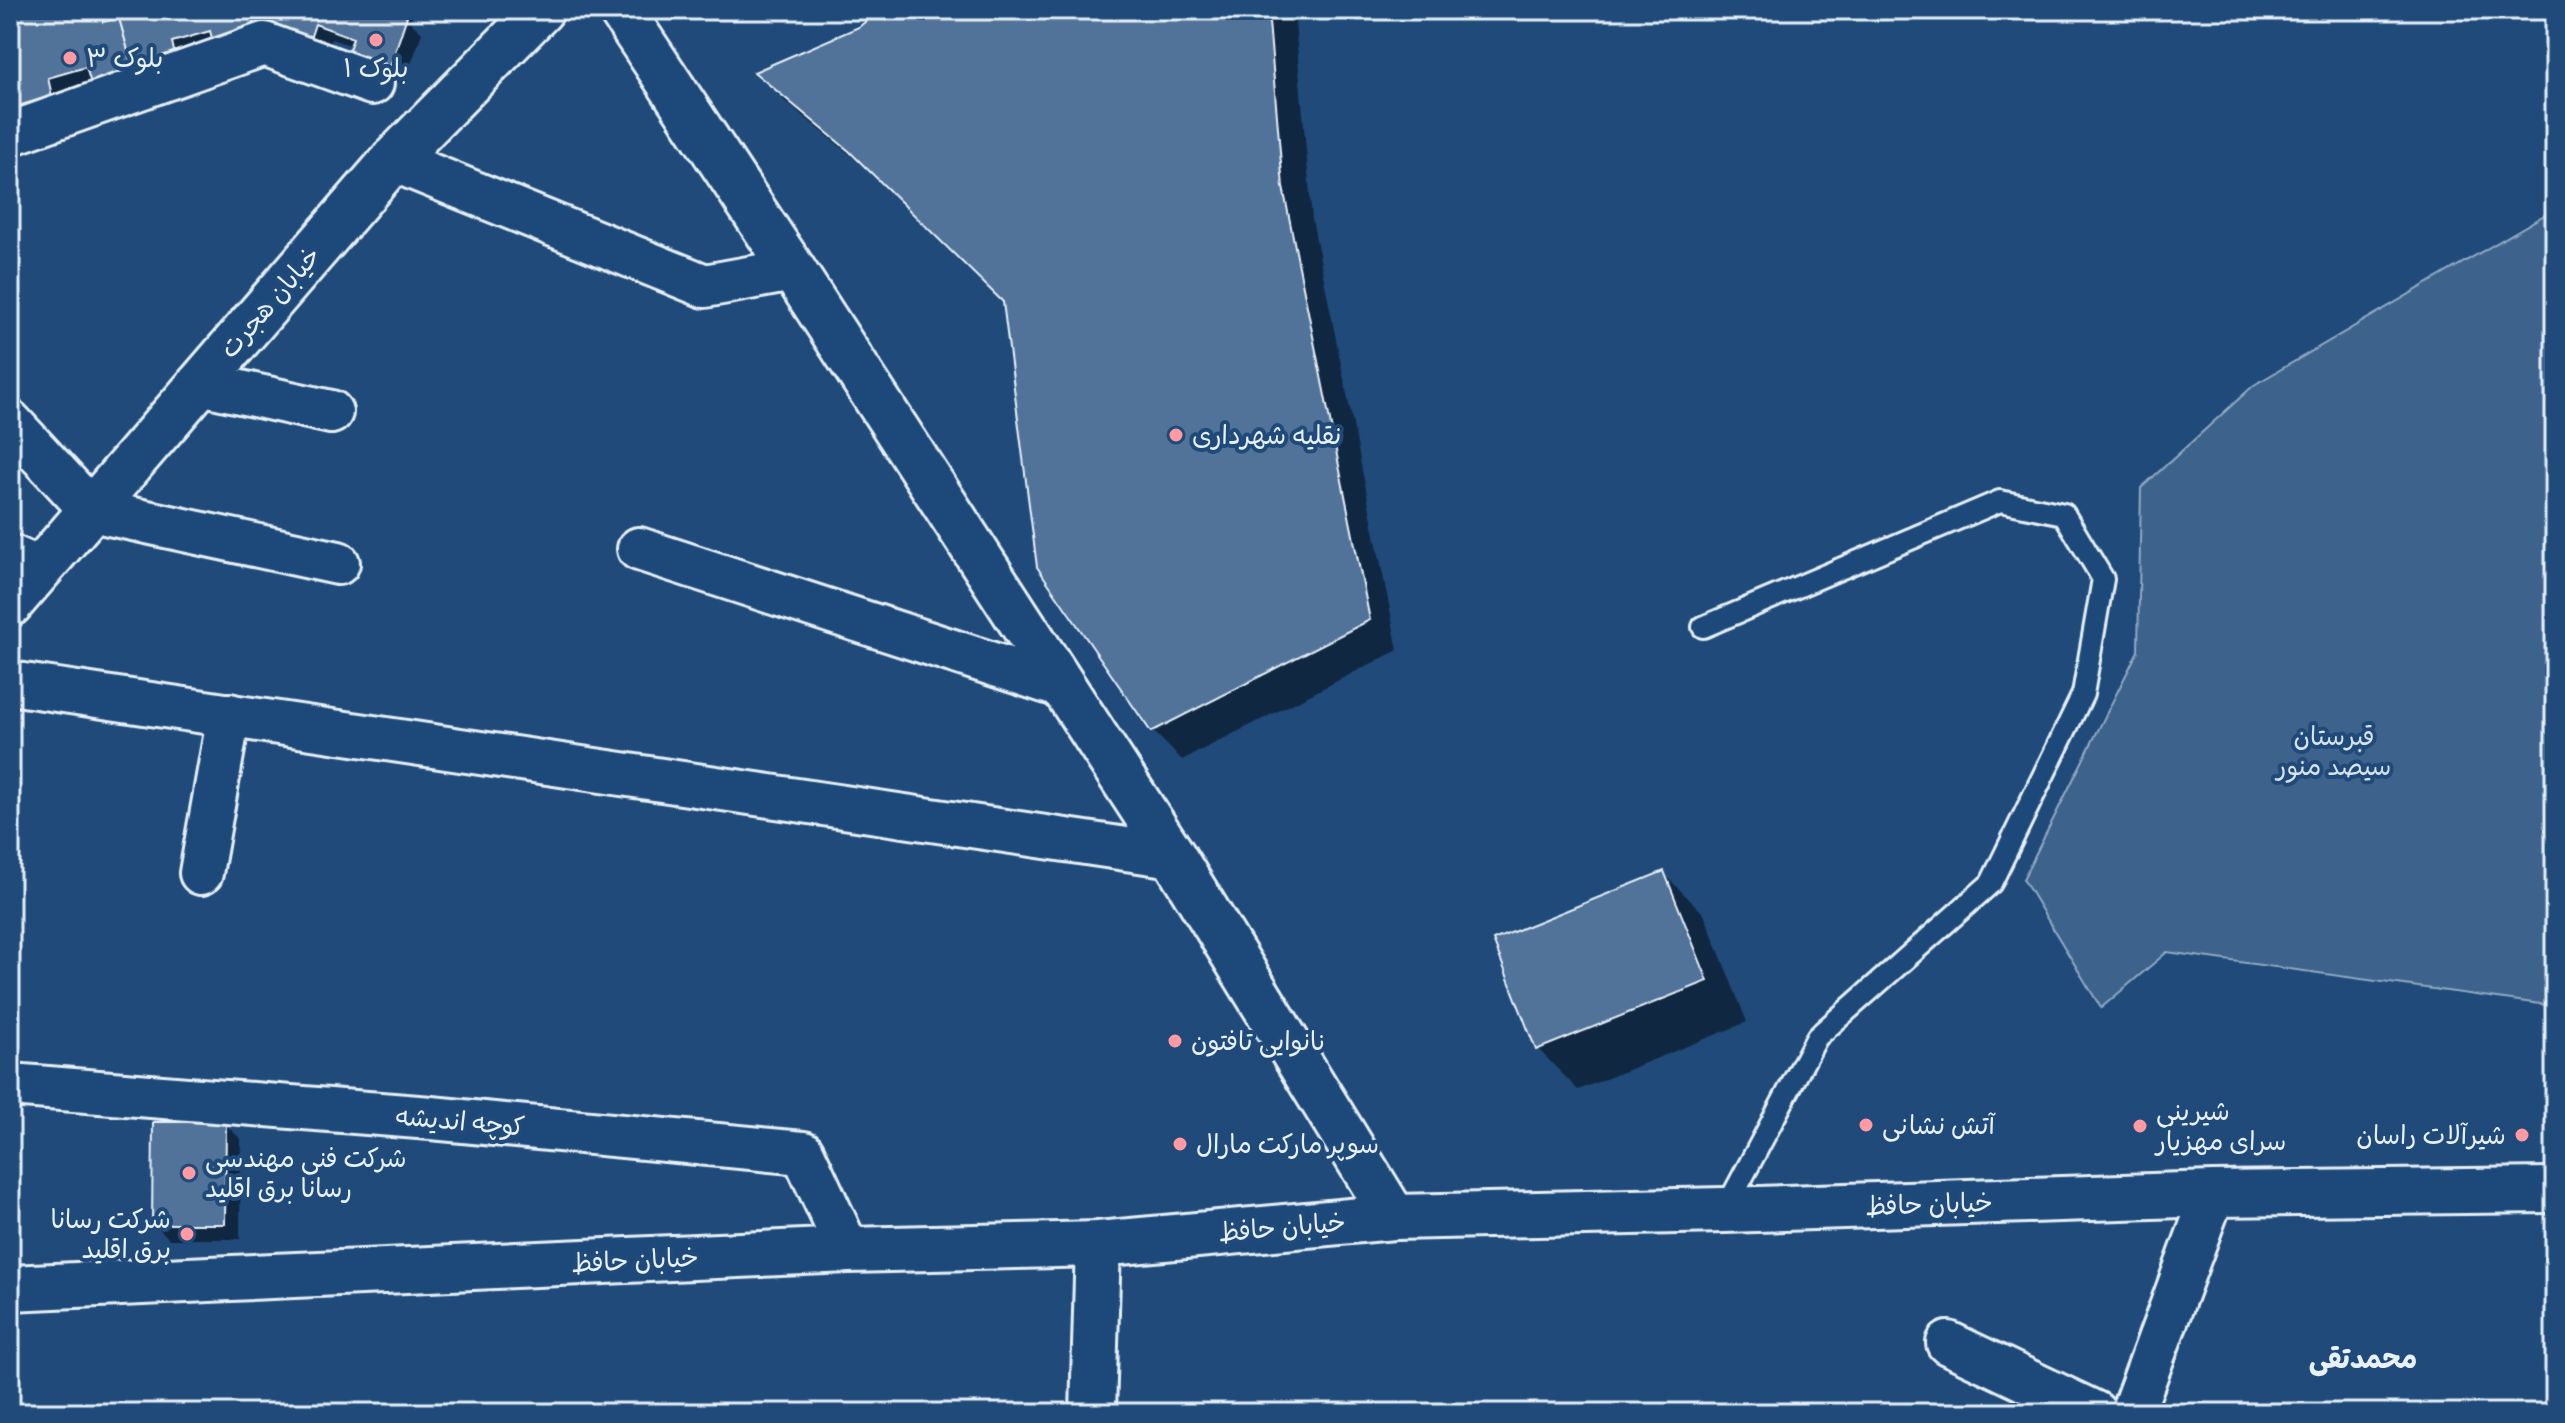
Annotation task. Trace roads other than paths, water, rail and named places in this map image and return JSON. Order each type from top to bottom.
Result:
[{"type":"main road","name":"خیابان هجرت","points":[[10,604],[25,563],[91,510],[393,160],[541,10]]},
{"type":"main road","points":[[621,10],[1173,856],[1394,1217]]},
{"type":"main road","name":"خیابان حافظ","points":[[10,1288],[848,1250],[1098,1244],[1394,1217],[2213,1194],[2555,1190]]},
{"type":"main road","points":[[1093,1413],[1098,1244]]},
{"type":"street","points":[[10,134],[264,44],[372,83]]},
{"type":"street","points":[[393,160],[705,286],[793,270]]},
{"type":"street","points":[[200,383],[331,412]]},
{"type":"street","points":[[10,422],[91,510],[338,563]]},
{"type":"street","points":[[639,549],[1063,687]]},
{"type":"street","points":[[10,683],[1173,856]]},
{"type":"street","points":[[201,873],[229,715]]},
{"type":"street","name":"کوچه اندیشه","points":[[10,1085],[431,1118],[803,1153],[848,1250]]},
{"type":"street","points":[[2132,1413],[2213,1194]]},
{"type":"street","points":[[1948,1343],[2095,1413]]},
{"type":"lane","points":[[1703,627],[2000,501],[2064,514],[2103,579],[2083,694],[1991,883],[1817,1037],[1725,1210]]},
{"type":"place","name":"بلوک ۱","points":[[376,40]]},
{"type":"place","name":"بلوک ۳","points":[[70,58]]},
{"type":"place","name":"نقلیه شهرداری","points":[[1176,435]]},
{"type":"place","name":"نانوایی تافتون","points":[[1175,1041]]},
{"type":"place","name":"آتش نشانی","points":[[1866,1125]]},
{"type":"place","name":"شیرینی سرای مهزیار","points":[[2140,1126]]},
{"type":"place","name":"شیرآلات راسان","points":[[2522,1135]]},
{"type":"place","name":"سوپر مارکت مارال","points":[[1180,1144]]},
{"type":"place","name":"شرکت فنی مهندسی رسانا برق اقلید","points":[[189,1173]]},
{"type":"place","name":"شرکت رسانا برق اقلید","points":[[187,1234]]},
{"type":"district","name":"محمدتقی","points":[[2363,1358]]},
{"type":"park label","name":"قبرستان سیصد منور","points":[[2334,751]]}]
